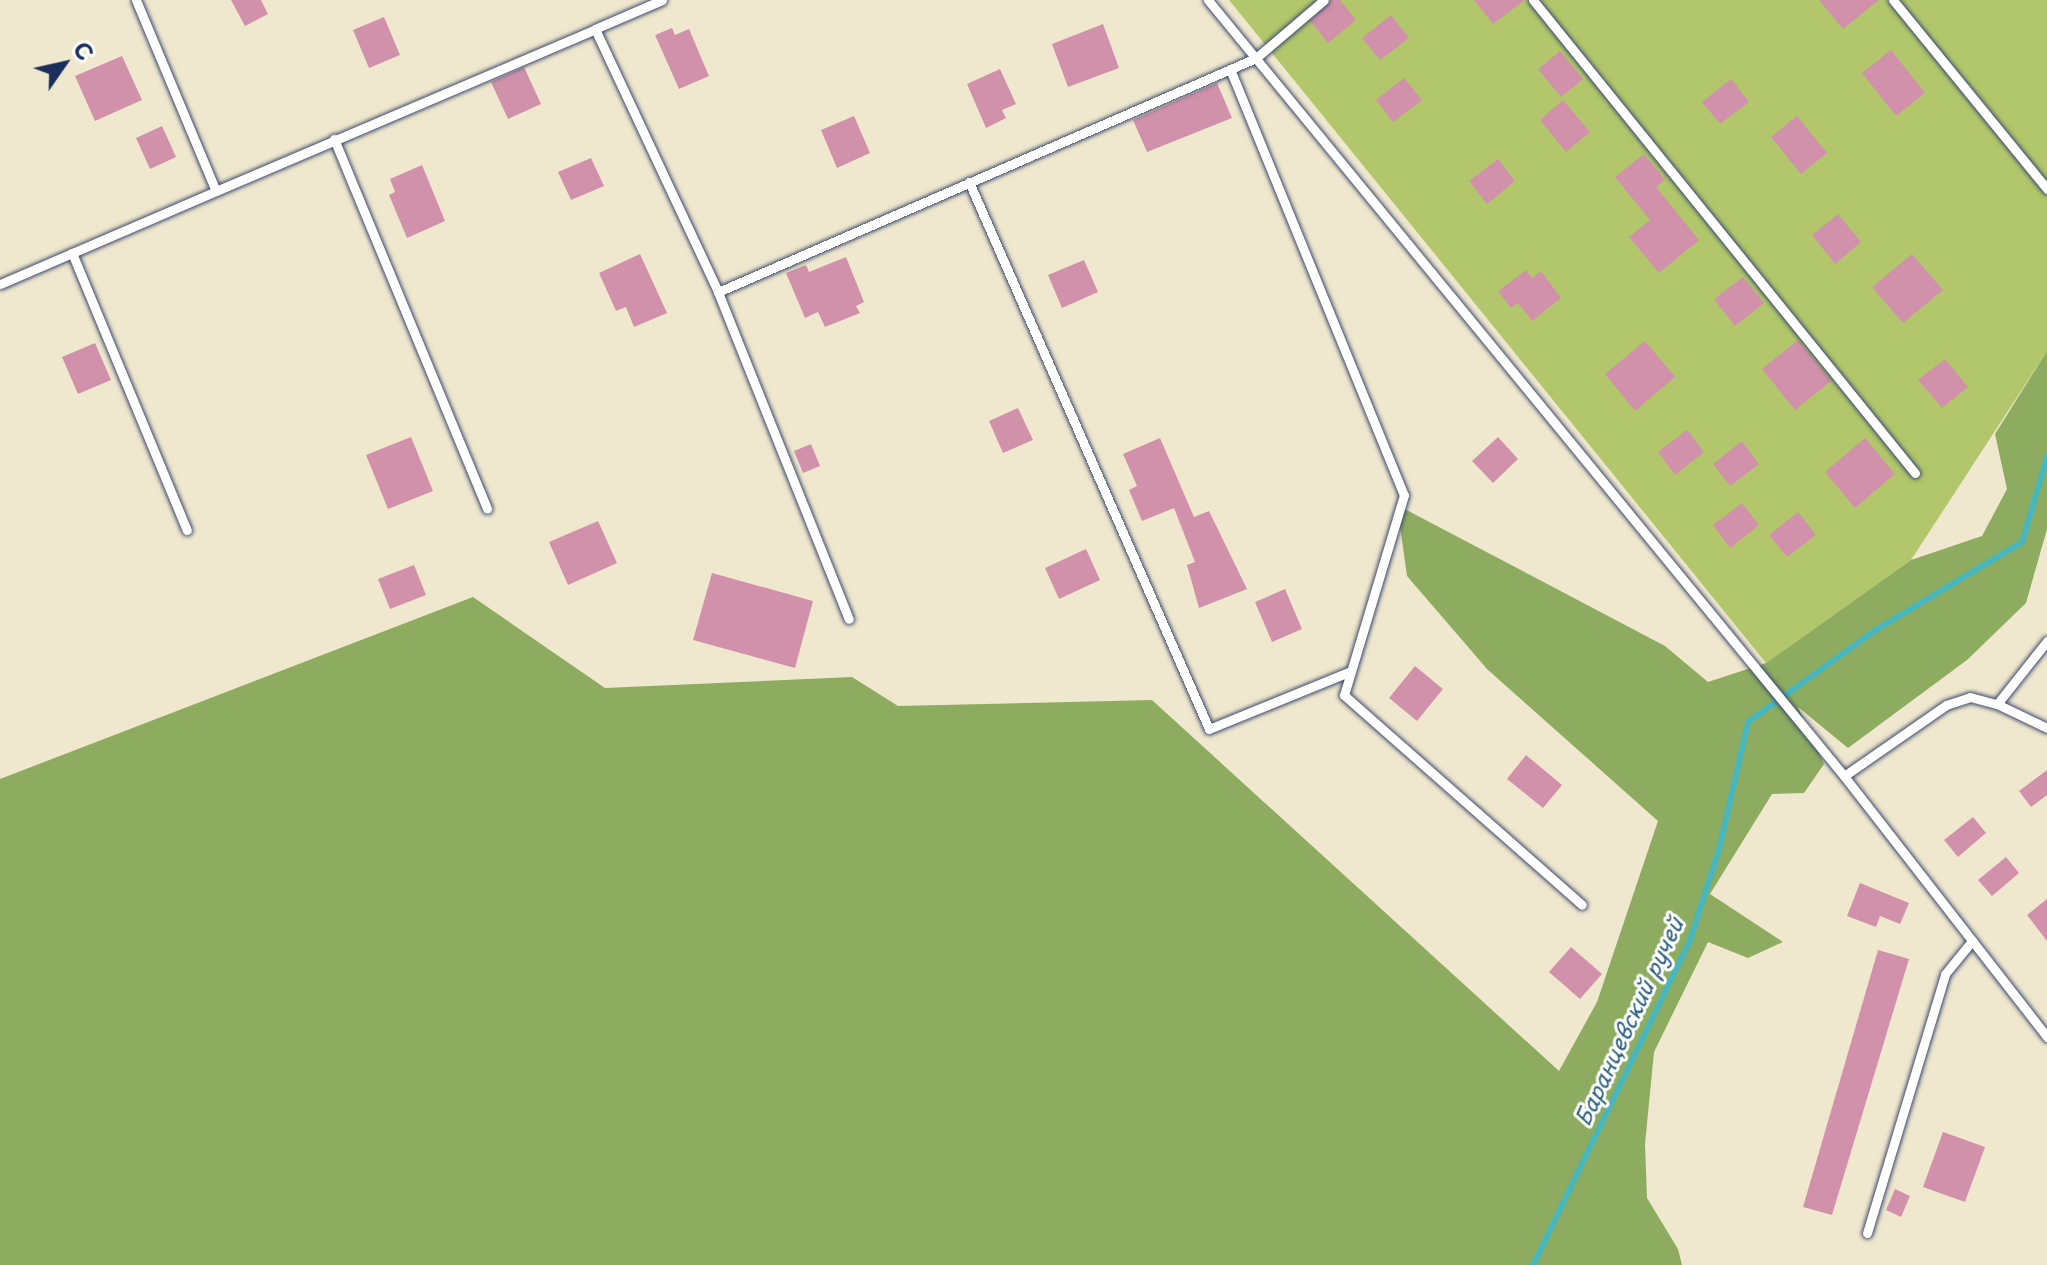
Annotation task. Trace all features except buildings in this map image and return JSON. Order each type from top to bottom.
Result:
[{"type":"lane","points":[[136,0],[216,191]]},
{"type":"lane","points":[[0,284],[662,0]]},
{"type":"lane","points":[[1208,0],[1844,776],[2047,1037]]},
{"type":"lane","points":[[718,292],[1256,58],[1324,0]]},
{"type":"lane","points":[[1533,0],[1915,473]]},
{"type":"lane","points":[[1893,0],[2047,189]]},
{"type":"lane","points":[[595,29],[718,292],[849,619]]},
{"type":"lane","points":[[1230,69],[1404,495],[1344,695],[1582,905]]},
{"type":"lane","points":[[334,139],[487,509]]},
{"type":"lane","points":[[969,182],[1209,729],[1351,671]]},
{"type":"lane","points":[[72,253],[187,530]]},
{"type":"lane","points":[[1997,704],[2047,641]]},
{"type":"lane","points":[[1844,776],[1946,705],[1970,697],[1997,704],[2047,728]]},
{"type":"lane","points":[[1867,1233],[1945,974],[1972,941]]},
{"type":"green space","points":[[1229,0],[2047,0],[2047,351],[1911,560],[1766,663]]},
{"type":"green space","points":[[2047,351],[2047,529],[2026,603],[1967,660],[1848,748],[1798,707],[1824,764],[1804,793],[1772,794],[1710,894],[1783,942],[1748,958],[1708,942],[1654,1052],[1645,1144],[1647,1198],[1678,1249],[1682,1265],[0,1265],[0,779],[473,597],[605,688],[852,677],[898,706],[1152,700],[1559,1071],[1597,1002],[1658,821],[1487,669],[1407,576],[1397,505],[1665,646],[1708,682],[1766,663],[1911,560],[1982,536],[2007,489],[1995,434]]},
{"type":"waterway","name":"Баранцевский ручей","points":[[1533,1265],[1690,940],[1719,849],[1748,722],[1874,631],[2022,542],[2047,457]]}]
